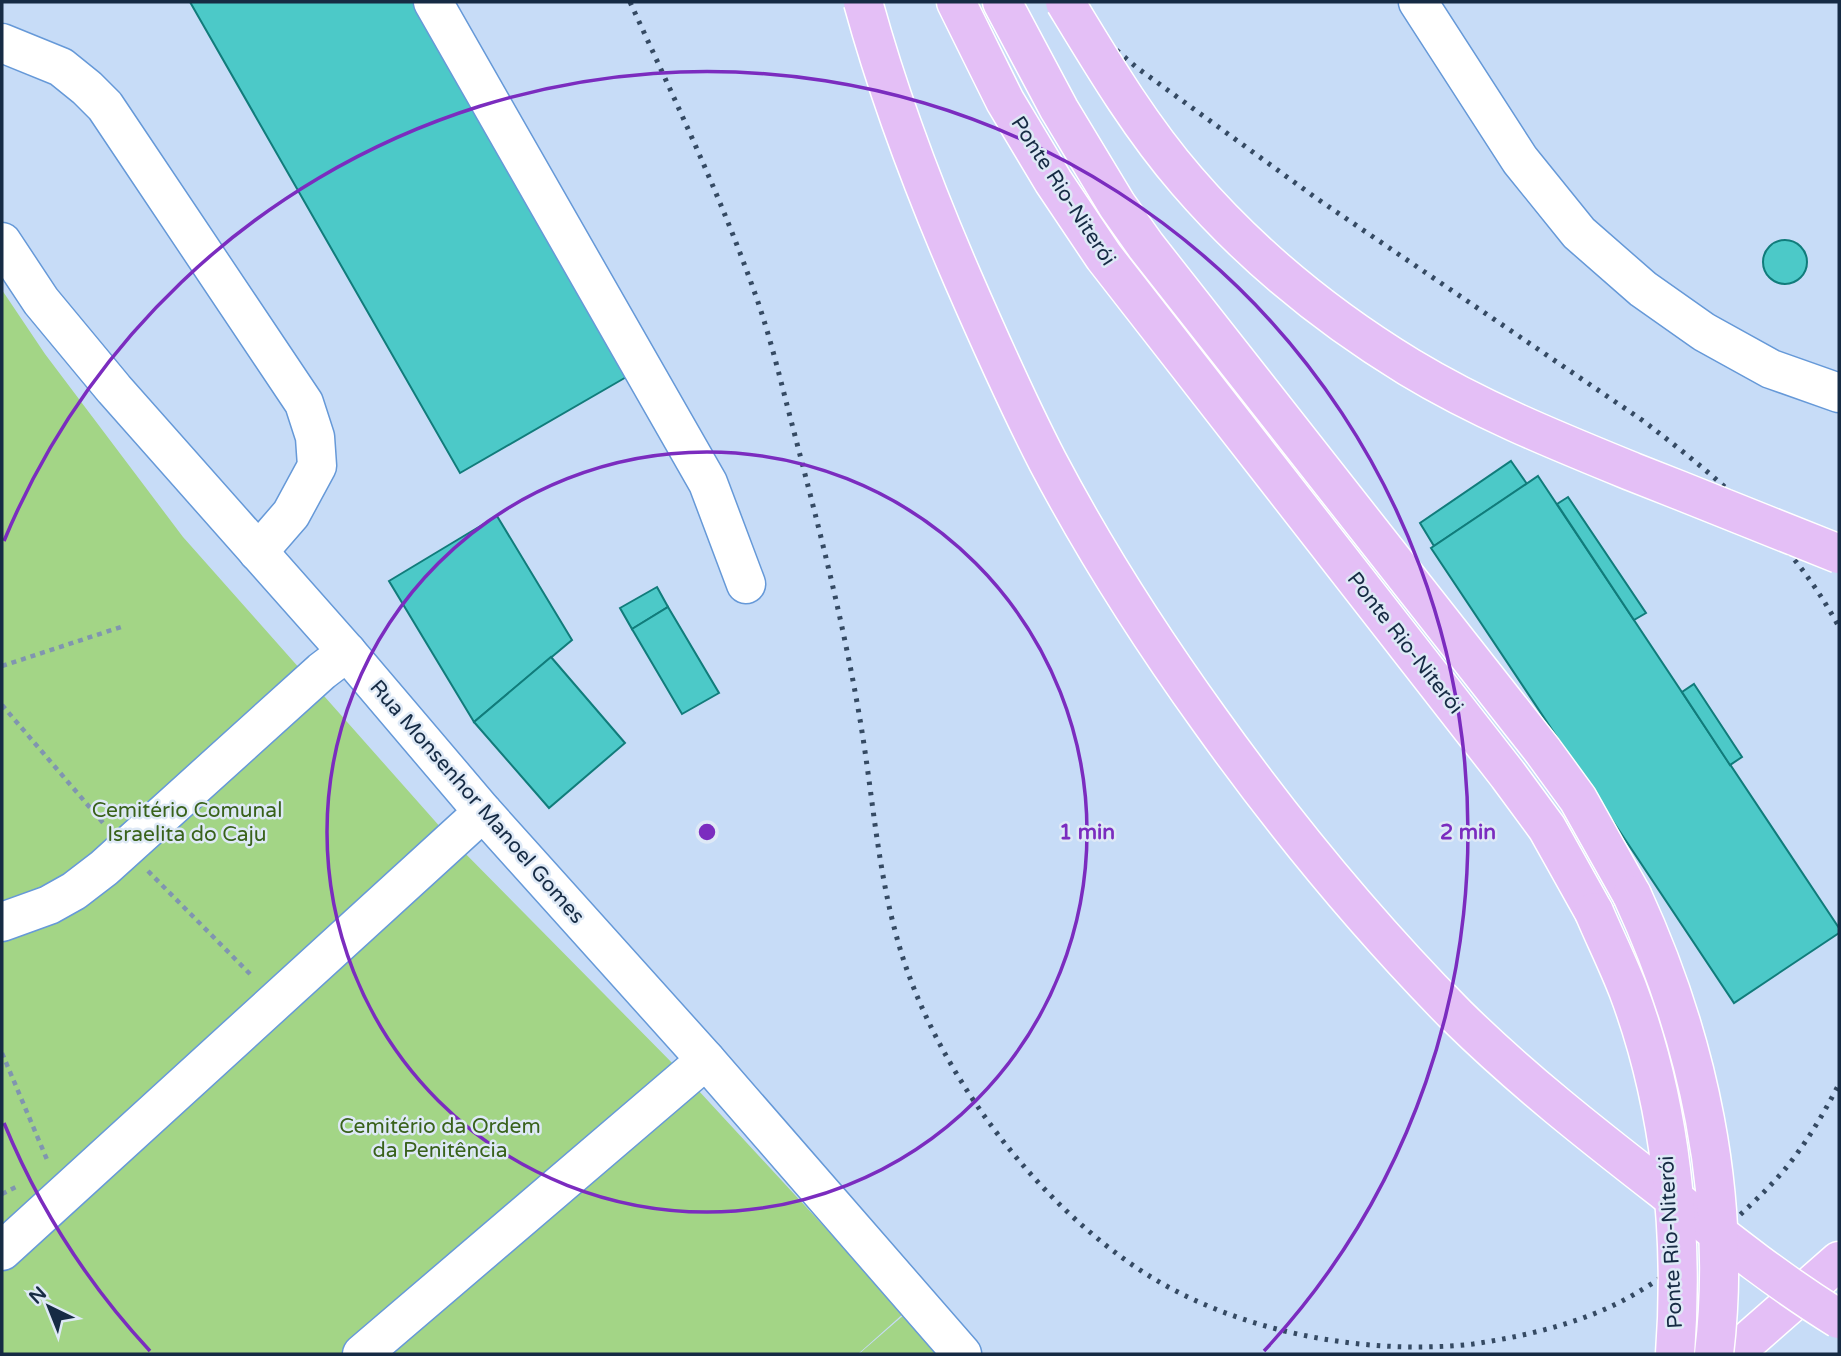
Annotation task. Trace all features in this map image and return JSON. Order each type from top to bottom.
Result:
[{"type":"highway","points":[[863,2],[911,153],[999,361],[1049,464],[1103,558],[1168,662],[1234,754],[1310,853],[1378,932],[1457,1016],[1537,1090],[1755,1262],[1839,1319]]},
{"type":"highway","name":"Ponte Rio-Niterói","points":[[956,2],[1004,101],[1104,257],[1508,775],[1547,828],[1573,871],[1629,992],[1655,1079],[1671,1173],[1678,1300],[1675,1354]]},
{"type":"highway","name":"Ponte Rio-Niterói","points":[[1002,2],[1065,119],[1139,236],[1543,751],[1578,799],[1632,895],[1652,938],[1684,1030],[1709,1137],[1716,1189],[1718,1238],[1714,1354]]},
{"type":"highway","points":[[1065,2],[1124,96],[1187,181],[1268,262],[1316,303],[1409,367],[1511,421],[1839,554]]},
{"type":"highway","points":[[1733,1354],[1839,1261]]},
{"type":"street","points":[[433,2],[708,483],[746,583]]},
{"type":"street","points":[[1418,2],[1520,160],[1579,233],[1643,289],[1704,332],[1772,369],[1839,393]]},
{"type":"street","points":[[2,43],[61,67],[105,106],[304,403],[315,437],[317,466],[291,514],[258,552]]},
{"type":"street","name":"Rua Monsenhor Manoel Gomes","points":[[2,242],[41,301],[114,389],[962,1354]]},
{"type":"street","points":[[2,922],[49,905],[74,891],[126,849],[322,671],[347,652]]},
{"type":"street","points":[[2,1251],[483,812]]},
{"type":"street","points":[[362,1354],[706,1060]]},
{"type":"path","points":[[2,666],[124,625]]},
{"type":"path","points":[[2,705],[126,849],[254,977]]},
{"type":"path","points":[[2,1054],[52,1171]]},
{"type":"path","points":[[2,1194],[27,1182]]},
{"type":"green space","points":[[2,290],[45,354],[183,537],[450,838],[686,1077],[904,1313],[858,1354],[2,1354]]},
{"type":"green space","points":[[905,1314],[941,1354],[859,1354]]},
{"type":"building","points":[[190,2],[422,2],[635,372],[460,473]]},
{"type":"building","points":[[1785,240],[1801,246],[1807,262],[1801,278],[1785,284],[1769,278],[1763,262],[1769,246]]},
{"type":"building","points":[[1511,461],[1527,484],[1434,546],[1420,523]]},
{"type":"building","points":[[1538,476],[1839,928],[1839,933],[1734,1003],[1431,548]]},
{"type":"building","points":[[1568,497],[1646,613],[1634,620],[1557,504]]},
{"type":"building","points":[[497,516],[572,640],[474,722],[389,581]]},
{"type":"building","points":[[657,587],[668,607],[632,629],[620,608]]},
{"type":"building","points":[[668,607],[719,693],[682,714],[632,629]]},
{"type":"building","points":[[551,657],[625,743],[549,808],[474,722]]},
{"type":"building","points":[[1694,684],[1742,757],[1730,765],[1682,692]]},
{"type":"railway","points":[[630,2],[725,215],[772,346],[843,632],[889,906],[907,970],[925,1014],[973,1099],[1034,1178],[1068,1213],[1105,1245],[1179,1293],[1260,1324],[1302,1335],[1389,1346],[1432,1347],[1491,1341],[1544,1330],[1596,1313],[1634,1295],[1681,1263],[1750,1206],[1786,1168],[1815,1127],[1839,1084]]},
{"type":"railway","points":[[1061,2],[1136,67],[1316,198],[1671,442],[1726,488],[1776,538],[1820,595],[1839,627]]},
{"type":"park label","name":"Cemitério Comunal Israelita do Caju","points":[[187,822]]},
{"type":"park label","name":"Cemitério da Ordem da Penitência","points":[[440,1138]]}]
